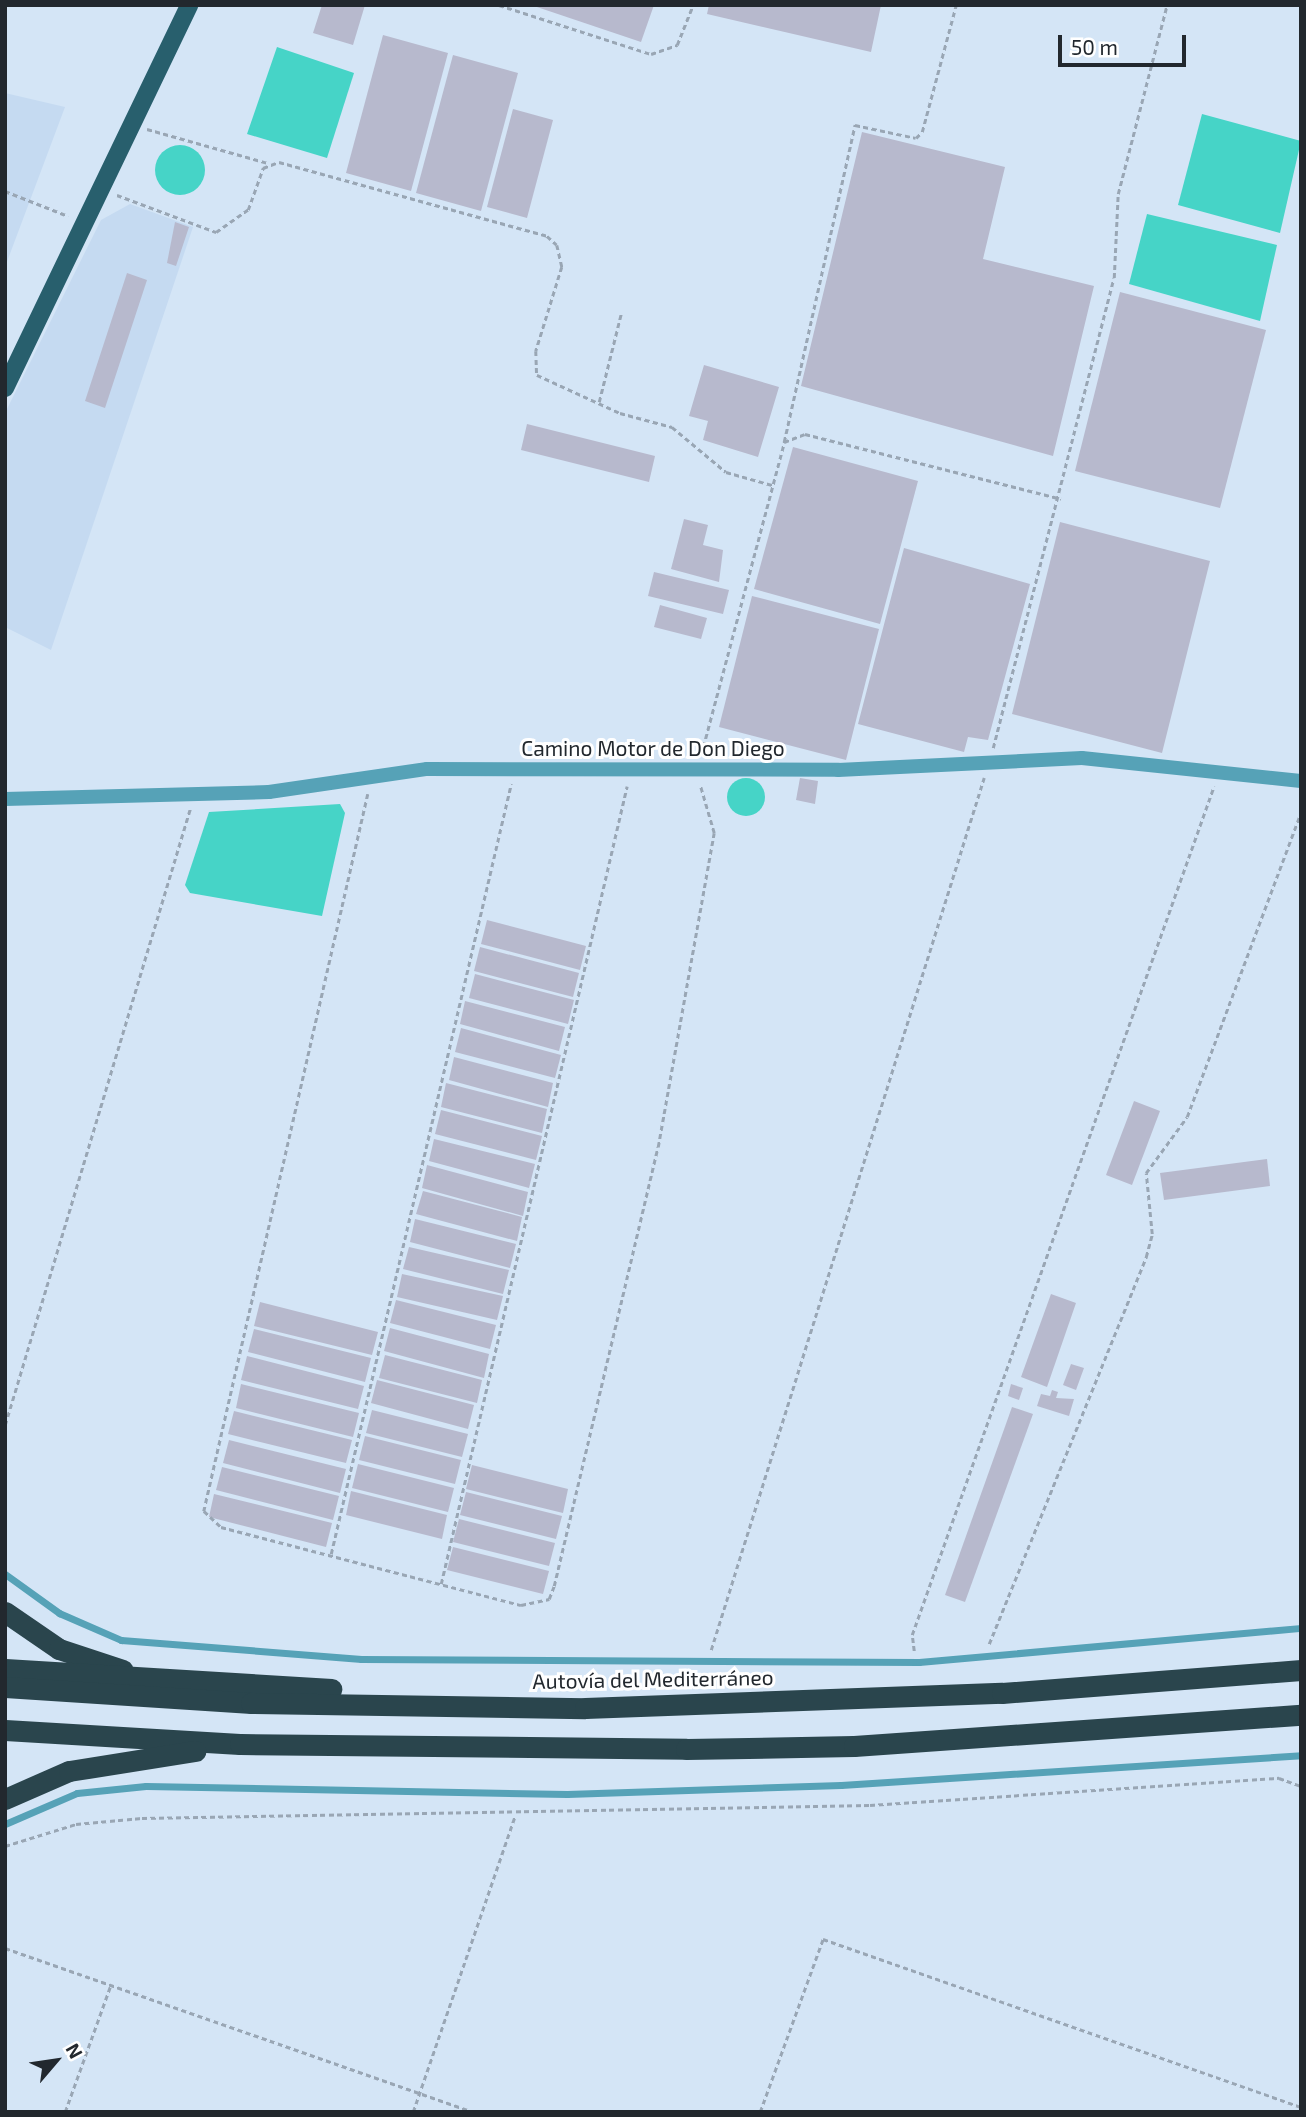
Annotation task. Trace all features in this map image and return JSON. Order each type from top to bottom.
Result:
[{"type":"highway","points":[[5,1612],[59,1649],[148,1679]]},
{"type":"highway","points":[[5,1669],[148,1679],[751,1702]]},
{"type":"highway","name":"Autovía del Mediterráneo","points":[[5,1687],[251,1703],[585,1708],[1002,1693],[1301,1670]]},
{"type":"highway","points":[[5,1730],[240,1744],[854,1746],[1301,1715]]},
{"type":"highway","points":[[5,1799],[69,1771],[240,1744]]},
{"type":"main road","points":[[5,388],[189,5]]},
{"type":"street","name":"Camino Motor de Don Diego","points":[[5,799],[194,796],[365,776],[514,768],[697,770],[989,764],[1082,758],[1220,769],[1301,781]]},
{"type":"lane","points":[[5,1574],[59,1613],[121,1640],[183,1650],[361,1659],[707,1663],[915,1661],[988,1658],[1301,1628]]},
{"type":"lane","points":[[5,1824],[77,1793],[146,1786],[567,1794],[841,1785],[1301,1755]]},
{"type":"path","points":[[499,5],[651,54],[677,45],[693,5]]},
{"type":"path","points":[[365,776],[366,818],[204,1511],[211,1524],[521,1605],[549,1599],[554,1586],[658,1147],[714,833],[697,770],[785,442],[855,125],[916,138],[922,132],[956,5]]},
{"type":"path","points":[[707,1663],[989,764],[1061,499],[1114,278],[1118,194],[1167,5]]},
{"type":"path","points":[[130,128],[547,236],[557,245],[562,267],[534,369],[599,403],[672,427],[726,472],[773,485]]},
{"type":"path","points":[[101,189],[216,232],[248,210],[268,163]]},
{"type":"path","points":[[5,191],[84,223]]},
{"type":"path","points":[[599,403],[621,314]]},
{"type":"path","points":[[785,442],[805,434],[1061,499]]},
{"type":"path","points":[[331,1554],[514,768]]},
{"type":"path","points":[[441,1584],[631,769]]},
{"type":"path","points":[[915,1661],[912,1635],[1220,769]]},
{"type":"path","points":[[5,1425],[194,796]]},
{"type":"path","points":[[988,1658],[990,1629],[1146,1257],[1152,1234],[1146,1173],[1187,1117],[1301,812]]},
{"type":"path","points":[[5,1846],[76,1824],[142,1818],[514,1815],[870,1805],[1279,1778],[1301,1786]]},
{"type":"path","points":[[413,2112],[514,1815]]},
{"type":"path","points":[[760,2112],[823,1939],[1301,2107]]},
{"type":"path","points":[[5,1948],[474,2112]]},
{"type":"path","points":[[65,2112],[111,1984]]},
{"type":"shaded area","points":[[277,47],[354,73],[327,158],[247,134]]},
{"type":"shaded area","points":[[5,93],[65,107],[5,267]]},
{"type":"shaded area","points":[[1202,114],[1301,141],[1280,233],[1178,205]]},
{"type":"shaded area","points":[[180,145],[197,153],[205,170],[197,187],[180,195],[163,187],[155,170],[163,153]]},
{"type":"shaded area","points":[[130,204],[193,227],[51,650],[5,627],[5,413],[101,220]]},
{"type":"shaded area","points":[[1147,214],[1277,245],[1260,321],[1129,284]]},
{"type":"shaded area","points":[[746,778],[759,784],[765,797],[759,810],[746,816],[733,810],[727,797],[733,784]]},
{"type":"shaded area","points":[[340,804],[345,813],[322,916],[190,893],[185,885],[209,812]]},
{"type":"building","points":[[322,5],[365,5],[353,45],[313,33]]},
{"type":"building","points":[[531,5],[654,5],[641,42]]},
{"type":"building","points":[[709,5],[881,5],[871,52],[707,14]]},
{"type":"building","points":[[383,35],[448,53],[411,191],[346,173]]},
{"type":"building","points":[[453,55],[518,73],[481,211],[416,193]]},
{"type":"building","points":[[513,109],[553,120],[527,218],[487,207]]},
{"type":"building","points":[[862,132],[1005,167],[983,259],[1094,286],[1053,456],[801,386]]},
{"type":"building","points":[[175,222],[189,227],[176,266],[167,263]]},
{"type":"building","points":[[127,273],[147,280],[105,408],[85,401]]},
{"type":"building","points":[[1120,292],[1266,330],[1220,508],[1075,471]]},
{"type":"building","points":[[704,365],[779,387],[758,457],[703,440],[708,421],[689,416]]},
{"type":"building","points":[[527,424],[655,456],[649,482],[521,450]]},
{"type":"building","points":[[793,447],[918,481],[880,624],[754,589]]},
{"type":"building","points":[[684,519],[708,525],[703,545],[723,550],[719,582],[671,569]]},
{"type":"building","points":[[1060,522],[1210,561],[1162,753],[1012,714]]},
{"type":"building","points":[[904,548],[1030,584],[988,740],[968,737],[964,752],[858,724]]},
{"type":"building","points":[[654,572],[729,590],[723,614],[648,596]]},
{"type":"building","points":[[752,596],[879,629],[846,760],[719,727]]},
{"type":"building","points":[[660,605],[707,618],[701,639],[654,627]]},
{"type":"building","points":[[800,778],[818,781],[815,804],[796,800]]},
{"type":"building","points":[[487,920],[586,946],[580,970],[481,944]]},
{"type":"building","points":[[480,947],[579,973],[573,997],[474,971]]},
{"type":"building","points":[[475,974],[574,1000],[568,1024],[469,998]]},
{"type":"building","points":[[465,1001],[565,1027],[559,1051],[460,1024]]},
{"type":"building","points":[[461,1028],[561,1055],[555,1078],[455,1052]]},
{"type":"building","points":[[454,1057],[553,1083],[548,1107],[449,1080]]},
{"type":"building","points":[[446,1083],[547,1109],[542,1133],[441,1107]]},
{"type":"building","points":[[1134,1101],[1160,1111],[1132,1185],[1106,1175]]},
{"type":"building","points":[[441,1110],[542,1136],[536,1160],[435,1134]]},
{"type":"building","points":[[434,1139],[535,1164],[529,1188],[429,1161]]},
{"type":"building","points":[[1267,1159],[1270,1186],[1164,1200],[1160,1173]]},
{"type":"building","points":[[427,1165],[528,1192],[523,1216],[422,1188]]},
{"type":"building","points":[[423,1191],[522,1217],[517,1241],[416,1214]]},
{"type":"building","points":[[415,1219],[516,1244],[510,1268],[410,1242]]},
{"type":"building","points":[[409,1247],[509,1270],[503,1294],[403,1269]]},
{"type":"building","points":[[402,1274],[503,1296],[497,1320],[397,1297]]},
{"type":"building","points":[[1051,1294],[1076,1303],[1047,1387],[1021,1377]]},
{"type":"building","points":[[396,1300],[496,1325],[490,1349],[390,1323]]},
{"type":"building","points":[[260,1302],[378,1332],[372,1355],[254,1326]]},
{"type":"building","points":[[390,1328],[489,1354],[484,1378],[384,1351]]},
{"type":"building","points":[[254,1329],[371,1358],[365,1382],[248,1352]]},
{"type":"building","points":[[385,1355],[482,1380],[477,1403],[379,1378]]},
{"type":"building","points":[[247,1356],[364,1386],[358,1409],[241,1380]]},
{"type":"building","points":[[1071,1364],[1084,1368],[1076,1390],[1063,1385]]},
{"type":"building","points":[[377,1380],[474,1405],[468,1429],[371,1403]]},
{"type":"building","points":[[241,1384],[359,1413],[353,1437],[236,1408]]},
{"type":"building","points":[[1011,1384],[1023,1388],[1019,1400],[1008,1396]]},
{"type":"building","points":[[1052,1390],[1058,1392],[1056,1398],[1074,1399],[1069,1416],[1037,1406],[1041,1394],[1050,1396]]},
{"type":"building","points":[[1012,1407],[1033,1414],[965,1602],[945,1595]]},
{"type":"building","points":[[372,1410],[468,1434],[462,1457],[366,1433]]},
{"type":"building","points":[[234,1411],[352,1440],[346,1463],[228,1434]]},
{"type":"building","points":[[365,1436],[461,1460],[455,1484],[359,1460]]},
{"type":"building","points":[[229,1440],[346,1469],[340,1493],[223,1463]]},
{"type":"building","points":[[358,1464],[454,1488],[448,1512],[352,1488]]},
{"type":"building","points":[[472,1465],[568,1489],[563,1513],[466,1489]]},
{"type":"building","points":[[222,1467],[339,1496],[333,1520],[216,1490]]},
{"type":"building","points":[[351,1491],[447,1515],[442,1539],[346,1515]]},
{"type":"building","points":[[466,1492],[562,1516],[556,1539],[460,1515]]},
{"type":"building","points":[[214,1494],[332,1523],[326,1547],[209,1517]]},
{"type":"building","points":[[459,1519],[555,1543],[549,1566],[453,1542]]},
{"type":"building","points":[[453,1547],[549,1571],[543,1594],[447,1570]]}]
